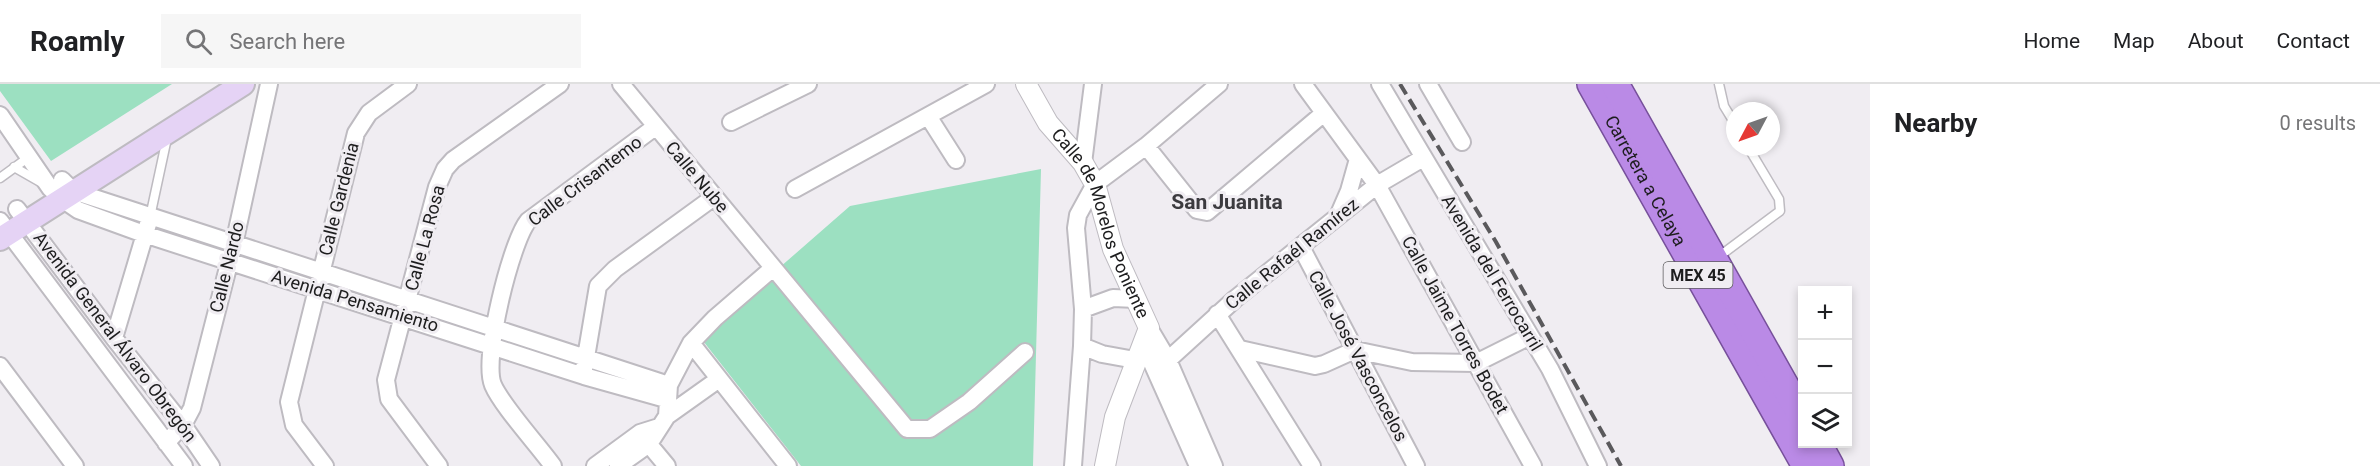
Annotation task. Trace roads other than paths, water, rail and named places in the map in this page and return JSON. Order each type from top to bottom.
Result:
[{"type":"highway","name":"Carretera a Celaya","points":[[1591,84],[1806,466]]},
{"type":"highway","name":"Carretera a Celaya","points":[[1615,84],[1798,407]]},
{"type":"highway","points":[[1820,448],[1830,466]]},
{"type":"main road","points":[[62,189],[169,131],[225,87]]},
{"type":"main road","points":[[8,224],[225,87]]},
{"type":"street","name":"Calle Nardo","points":[[166,443],[183,425],[192,408],[234,244],[269,84]]},
{"type":"street","name":"Calle Gardenia","points":[[325,466],[294,426],[289,402],[316,288],[361,122],[408,84]]},
{"type":"street","name":"Calle La Rosa","points":[[439,466],[389,399],[386,390],[386,380],[437,188],[445,170],[453,160],[560,84]]},
{"type":"street","name":"Calle Nube","points":[[621,84],[907,429],[915,431],[930,429],[969,402],[1025,352]]},
{"type":"street","points":[[731,122],[808,84]]},
{"type":"street","points":[[795,189],[986,84]]},
{"type":"street","name":"Calle de Morelos Poniente","points":[[1026,84],[1048,123],[1083,163],[1095,184],[1113,249],[1136,299],[1143,344],[1198,466]]},
{"type":"street","points":[[1083,163],[1093,84]]},
{"type":"street","points":[[1073,466],[1083,309],[1076,228],[1078,215],[1095,184],[1146,146],[1219,84]]},
{"type":"street","name":"Calle Jaime Torres Bodet","points":[[1303,84],[1377,185],[1533,466]]},
{"type":"street","name":"Avenida del Ferrocarril","points":[[1380,84],[1554,377],[1594,465]]},
{"type":"street","points":[[1428,84],[1461,142]]},
{"type":"street","points":[[1146,146],[1197,210],[1207,212],[1324,113]]},
{"type":"street","points":[[0,114],[29,157],[62,189]]},
{"type":"street","points":[[928,116],[956,160]]},
{"type":"street","name":"Calle Crisantemo","points":[[553,466],[492,383],[493,337],[518,237],[528,220],[655,127]]},
{"type":"street","name":"Calle Rafaél Ramírez","points":[[1168,360],[1218,314],[1377,185],[1424,158]]},
{"type":"street","points":[[1337,217],[1349,191],[1358,159]]},
{"type":"street","name":"Avenida Pensamiento","points":[[62,189],[78,210],[144,234],[316,288],[406,308]]},
{"type":"street","name":"Avenida Pensamiento","points":[[62,189],[321,271],[406,308],[493,337],[584,376],[665,407]]},
{"type":"street","points":[[584,376],[598,286],[615,269],[714,197]]},
{"type":"street","points":[[114,339],[150,217]]},
{"type":"street","name":"Avenida General Álvaro Obregón","points":[[8,224],[114,339],[183,425],[211,466]]},
{"type":"street","name":"Avenida General Álvaro Obregón","points":[[8,224],[183,466]]},
{"type":"street","name":"Calle José Vasconcelos","points":[[1301,247],[1416,466]]},
{"type":"street","points":[[618,466],[644,438],[665,407],[691,343],[773,268]]},
{"type":"street","points":[[1083,309],[1113,297],[1136,299]]},
{"type":"street","points":[[1218,314],[1312,466]]},
{"type":"street","points":[[1240,349],[1315,366],[1355,350],[1412,362],[1476,363],[1530,336]]},
{"type":"street","name":"Avenida Pensamiento","points":[[493,337],[585,359],[665,407]]},
{"type":"street","points":[[691,343],[788,466]]},
{"type":"street","points":[[1082,346],[1102,354],[1143,344]]},
{"type":"street","points":[[1104,466],[1115,417],[1143,344]]},
{"type":"street","name":"Calle de Morelos Poniente","points":[[1143,344],[1168,360],[1214,466]]},
{"type":"street","points":[[0,366],[75,466]]},
{"type":"street","points":[[665,407],[719,379]]},
{"type":"street","points":[[595,466],[644,438]]},
{"type":"street","points":[[644,438],[667,466]]},
{"type":"lane","points":[[1719,84],[1726,109]]},
{"type":"lane","points":[[150,217],[169,131]]},
{"type":"lane","points":[[1714,260],[1780,211],[1779,200],[1753,156]]},
{"type":"lane","points":[[0,178],[29,157]]},
{"type":"lane","points":[[14,167],[62,189]]},
{"type":"railway","points":[[1400,84],[1496,242],[1621,466]]},
{"type":"district","name":"San Juanita","points":[[1227,202]]}]
